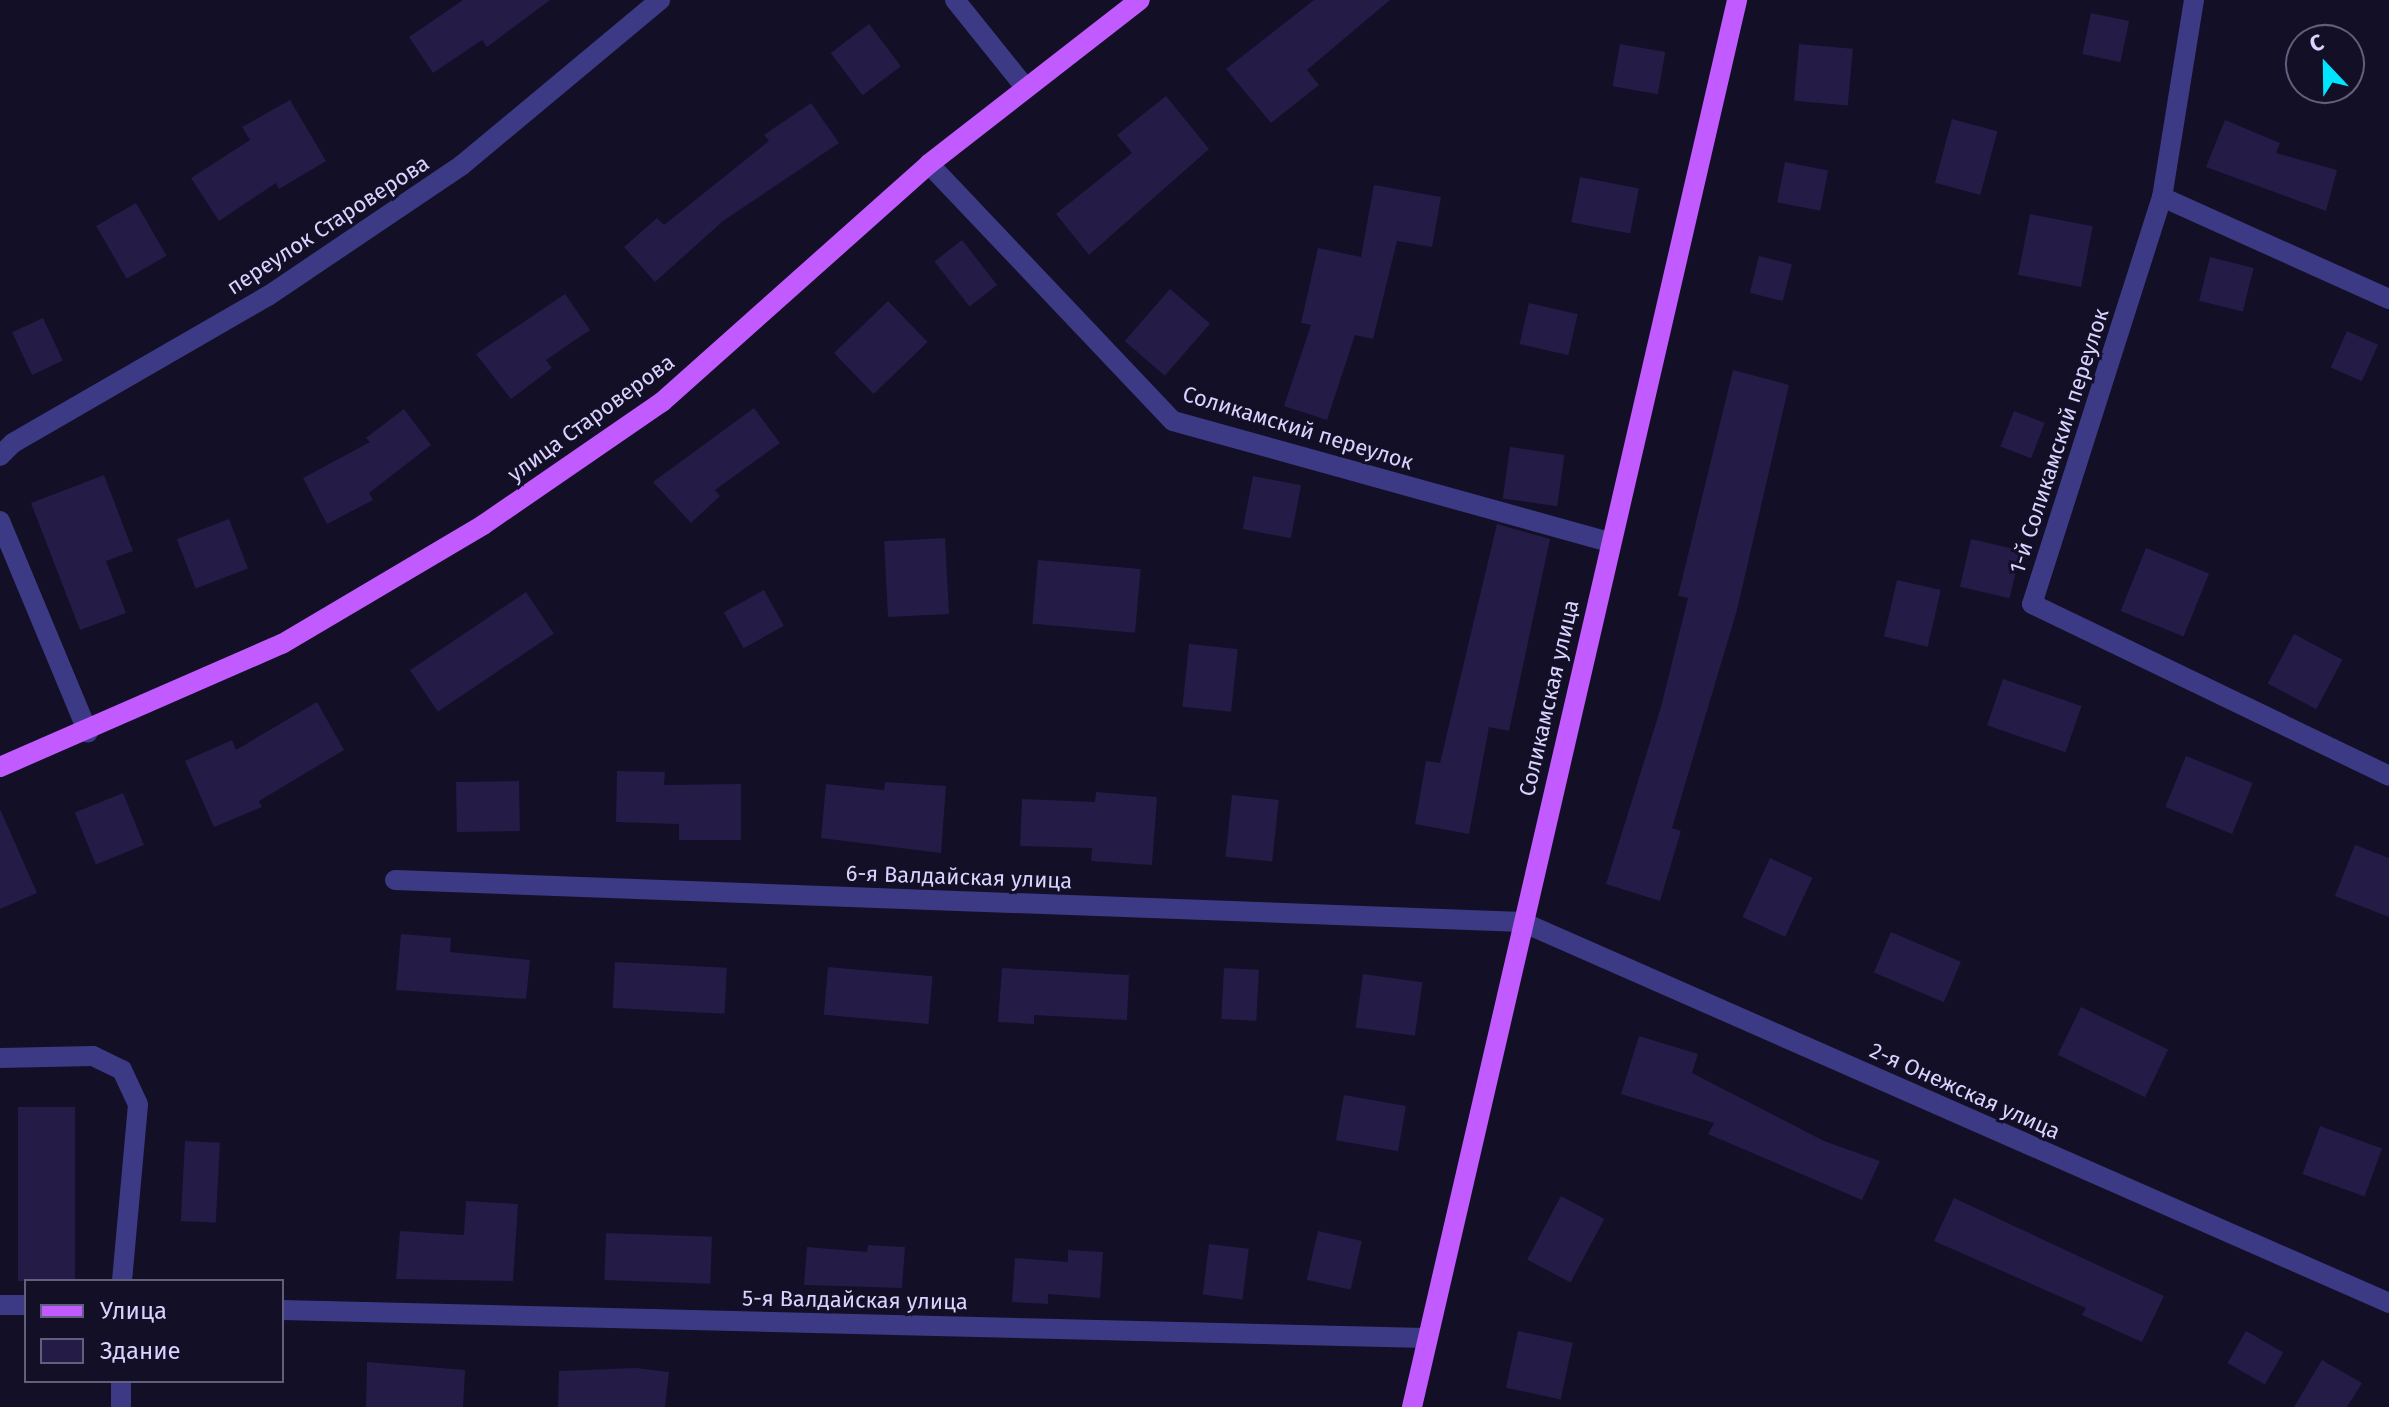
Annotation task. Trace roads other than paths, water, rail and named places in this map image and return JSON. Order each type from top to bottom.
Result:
[{"type":"main road","name":"улица Староверова","points":[[0,767],[88,732],[282,644],[483,525],[662,402],[929,164],[1140,0]]},
{"type":"main road","name":"Соликамская улица","points":[[1412,1407],[1737,0]]},
{"type":"street","name":"переулок Староверова","points":[[0,456],[268,296],[462,165],[660,0]]},
{"type":"street","points":[[955,0],[1025,87]]},
{"type":"street","name":"1-й Соликамский переулок","points":[[2194,0],[2162,197],[2032,604],[2389,776]]},
{"type":"street","name":"Соликамский переулок","points":[[929,164],[1173,421],[1610,542]]},
{"type":"street","points":[[2162,197],[2389,299]]},
{"type":"street","points":[[0,521],[88,732]]},
{"type":"street","name":"6-я Валдайская улица","points":[[395,880],[1522,922]]},
{"type":"street","name":"2-я Онежская улица","points":[[1522,922],[2389,1303]]},
{"type":"street","points":[[0,1058],[93,1056],[122,1070],[138,1105],[122,1279]]},
{"type":"street","points":[[0,1305],[24,1305]]},
{"type":"street","name":"5-я Валдайская улица","points":[[284,1310],[1426,1338]]},
{"type":"street","points":[[121,1383],[121,1407]]}]
